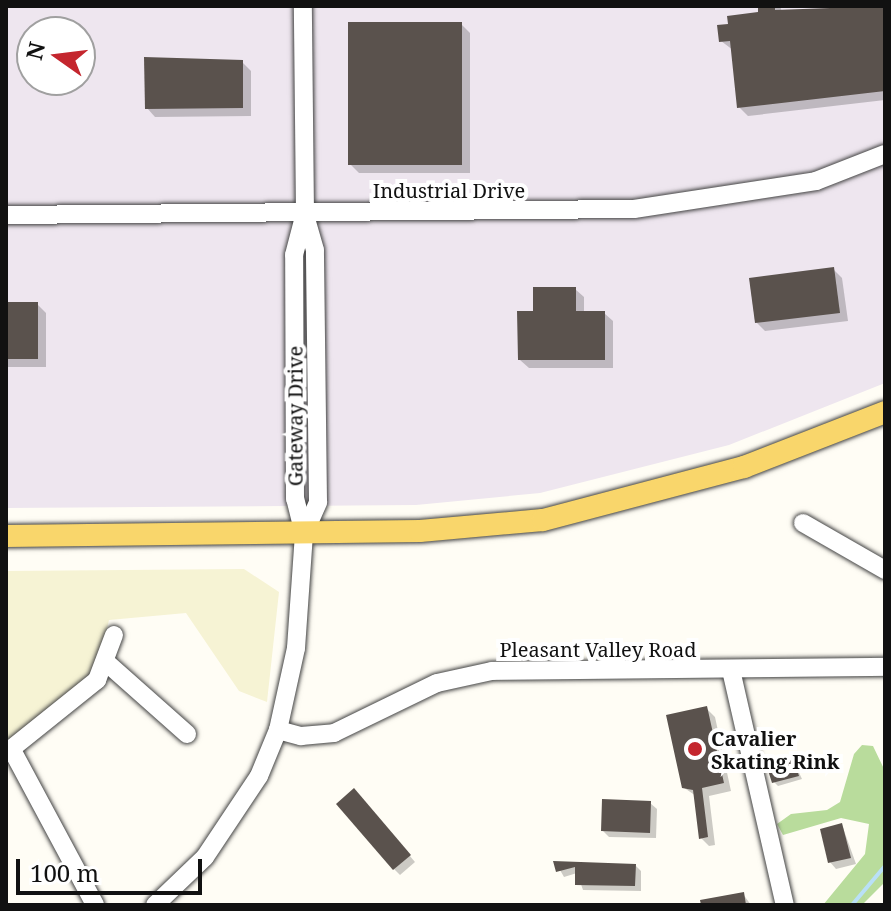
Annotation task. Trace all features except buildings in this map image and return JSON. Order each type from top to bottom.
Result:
[{"type":"main road","points":[[6,536],[304,534],[543,520],[744,467],[885,412]]},
{"type":"street","name":"Gateway Drive","points":[[303,6],[305,213],[294,255],[295,499],[304,534]]},
{"type":"street","name":"Industrial Drive","points":[[6,215],[634,209],[816,181],[885,154]]},
{"type":"street","points":[[803,523],[885,570]]},
{"type":"street","points":[[155,905],[230,825],[259,776],[278,730],[296,648],[304,534]]},
{"type":"street","points":[[95,905],[9,751],[74,703],[107,663],[114,635]]},
{"type":"street","points":[[107,663],[187,734]]},
{"type":"street","name":"Pleasant Valley Road","points":[[278,730],[301,736],[334,733],[437,683],[492,671],[885,667]]},
{"type":"street","points":[[731,670],[785,905]]},
{"type":"shaded area","points":[[6,6],[885,6],[885,383],[729,445],[540,493],[416,505],[6,508]]},
{"type":"shaded area","points":[[244,569],[279,592],[267,702],[239,691],[186,613],[109,620],[101,655],[88,681],[6,744],[6,571]]},
{"type":"green space","points":[[862,745],[873,746],[885,771],[885,882],[862,905],[823,905],[865,854],[869,824],[841,818],[783,835],[777,824],[791,814],[827,810],[840,802],[854,754]]},
{"type":"waterway","points":[[852,905],[885,866]]},
{"type":"place","name":"Cavalier Skating Rink","points":[[695,749]]}]
